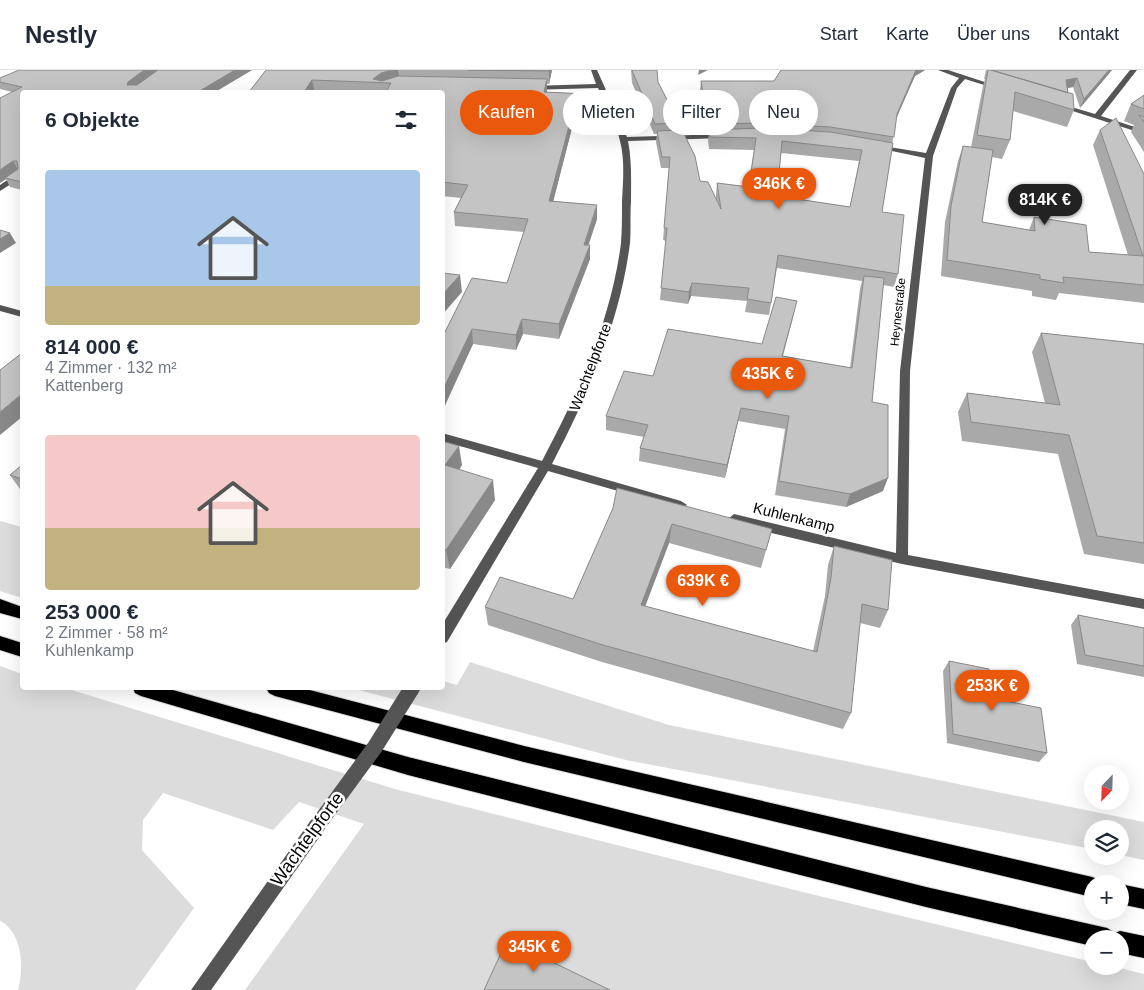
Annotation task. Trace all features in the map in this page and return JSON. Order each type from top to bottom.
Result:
[{"type":"highway","points":[[0,606],[20,612]]},
{"type":"highway","points":[[0,643],[20,649]]},
{"type":"highway","points":[[148,690],[408,766],[917,894],[1084,934]]},
{"type":"highway","points":[[282,690],[524,754],[1084,885]]},
{"type":"highway","points":[[1129,896],[1144,899]]},
{"type":"highway","points":[[1129,944],[1144,947]]},
{"type":"street","name":"Wachtelpforte","points":[[445,633],[544,467],[574,411],[591,372],[618,293],[624,263],[629,215],[623,139],[594,70]]},
{"type":"street","points":[[941,70],[1011,91]]},
{"type":"street","points":[[1096,117],[1134,70]]},
{"type":"street","name":"Heynestraße","points":[[902,559],[904,371],[928,156],[954,88],[963,77]]},
{"type":"street","points":[[518,87],[600,86]]},
{"type":"street","points":[[1049,102],[1144,132]]},
{"type":"street","points":[[623,139],[730,136]]},
{"type":"street","points":[[867,146],[928,156]]},
{"type":"street","points":[[0,188],[20,175]]},
{"type":"street","points":[[0,308],[20,313]]},
{"type":"street","points":[[445,438],[692,508]]},
{"type":"street","name":"Kuhlenkamp","points":[[720,516],[902,559],[1144,604]]},
{"type":"street","name":"Wachtelpforte","points":[[200,990],[376,747],[411,690]]},
{"type":"shaded area","points":[[0,521],[20,526],[20,597],[0,591]]},
{"type":"shaded area","points":[[470,662],[669,725],[1144,822],[1144,860],[1129,857],[1129,820],[1084,820],[1084,847],[626,760],[359,690],[445,690],[445,682],[457,685]]},
{"type":"shaded area","points":[[0,666],[20,673],[20,690],[72,690],[395,789],[811,894],[1084,960],[1084,975],[1129,975],[1129,970],[1144,974],[1144,990],[245,990],[364,824],[299,802],[273,830],[163,793],[143,820],[142,850],[194,908],[135,990],[18,990],[21,972],[20,952],[13,933],[8,926],[0,921]]},
{"type":"building","points":[[19,70],[144,70],[128,82],[127,85],[137,85],[158,70],[235,70],[201,90],[20,90],[20,182],[5,178],[18,169],[17,161],[13,161],[0,170],[0,98],[22,87],[0,82],[0,78]]},
{"type":"building","points":[[266,70],[393,70],[381,73],[373,79],[382,81],[398,76],[547,79],[544,90],[460,90],[460,135],[553,135],[553,92],[563,93],[563,135],[567,135],[549,201],[597,205],[584,245],[590,245],[559,324],[522,319],[516,335],[472,329],[445,386],[445,332],[472,278],[507,283],[528,219],[454,212],[468,185],[445,182],[445,90],[387,90],[391,83],[312,80],[305,90],[251,90]]},
{"type":"building","points":[[468,70],[549,70],[549,71]]},
{"type":"building","points":[[632,70],[657,70],[658,82],[663,92],[663,124],[655,124],[653,119],[653,90],[641,90]]},
{"type":"building","points":[[781,70],[916,70],[897,114],[894,137],[818,126],[818,90],[749,90],[749,123],[739,123],[739,90],[702,90],[701,81],[774,81]]},
{"type":"building","points":[[988,70],[1073,94],[1074,110],[1015,92],[1010,140],[977,135]]},
{"type":"building","points":[[991,70],[1109,70],[1084,99],[1077,78],[1066,80],[1068,93]]},
{"type":"building","points":[[1144,95],[1144,109],[1131,104]]},
{"type":"building","points":[[1116,118],[1144,174],[1144,285],[1063,277],[1064,283],[1040,279],[1040,275],[947,260],[951,206],[963,146],[993,150],[982,222],[1035,231],[1034,217],[1086,225],[1089,252],[1143,256],[1100,130]]},
{"type":"building","points":[[749,128],[749,135],[818,135],[818,131],[893,143],[882,212],[904,215],[898,274],[778,255],[771,303],[747,299],[749,288],[692,283],[689,292],[661,288],[667,228],[664,228],[670,157],[662,157],[657,131],[663,131],[663,135],[684,135],[695,156],[700,181],[708,182],[721,209],[717,183],[749,187],[756,138],[710,137],[710,135],[739,135],[739,129]],"holes":[[[782,141],[862,150],[850,207],[777,196]]]},
{"type":"building","points":[[0,230],[10,233],[0,239]]},
{"type":"building","points":[[445,273],[460,275],[445,292]]},
{"type":"building","points":[[864,276],[884,278],[872,402],[888,405],[888,478],[850,494],[779,481],[789,416],[741,408],[727,465],[640,448],[648,425],[606,416],[624,371],[653,376],[668,329],[762,344],[776,297],[797,301],[782,356],[852,368]]},
{"type":"building","points":[[1041,333],[1144,344],[1144,543],[1097,536],[1069,435],[971,422],[967,393],[1060,405]]},
{"type":"building","points":[[20,355],[20,396],[0,412],[0,370]]},
{"type":"building","points":[[445,442],[459,446],[445,465]]},
{"type":"building","points":[[445,465],[493,480],[445,550]]},
{"type":"building","points":[[20,467],[20,478],[10,475]]},
{"type":"building","points":[[617,488],[772,529],[766,550],[672,524],[641,605],[817,652],[831,578],[834,546],[892,560],[888,610],[862,604],[851,713],[603,645],[485,607],[500,577],[573,599],[613,508]]},
{"type":"building","points":[[1078,615],[1144,628],[1144,666],[1085,655]]},
{"type":"building","points":[[949,661],[989,669],[991,698],[1041,708],[1047,753],[953,734]]},
{"type":"building","points":[[507,940],[610,990],[484,990]]}]
